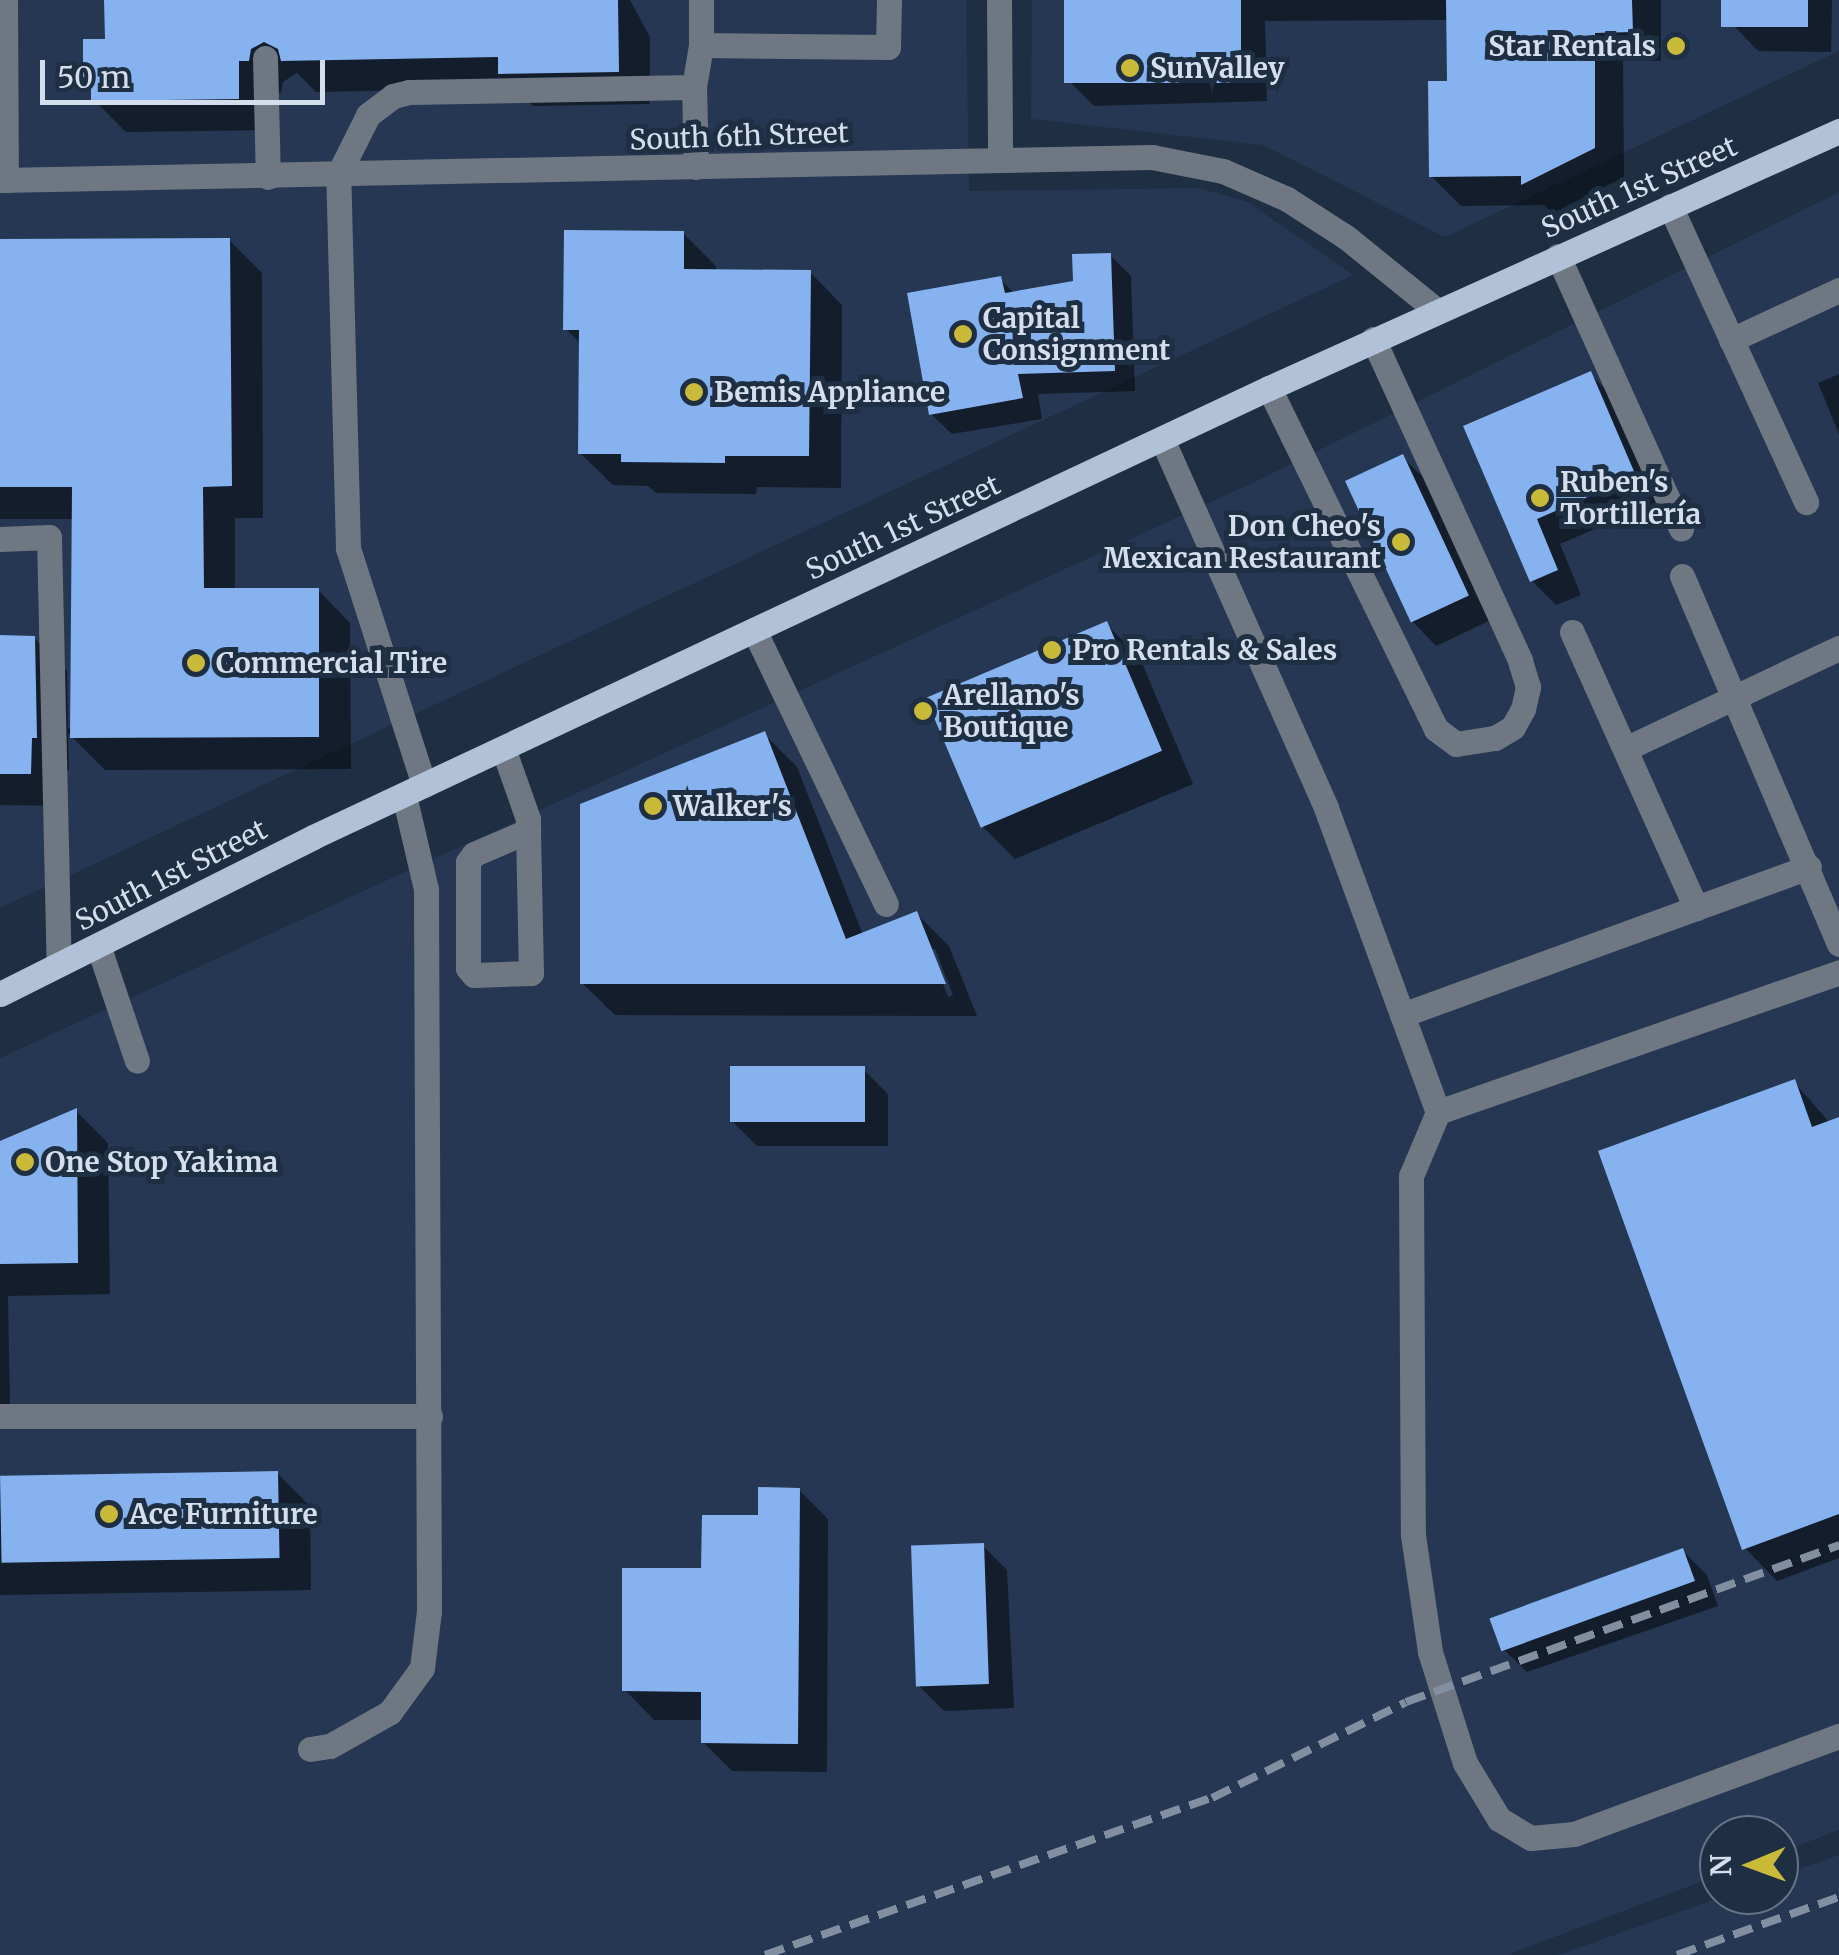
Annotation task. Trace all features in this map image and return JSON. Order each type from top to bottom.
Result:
[{"type":"main road","name":"South 1st Street","points":[[0,994],[414,790],[1269,388],[1839,132]]},
{"type":"street","points":[[3,180],[5,0]]},
{"type":"street","points":[[696,167],[694,86],[701,45],[701,0]]},
{"type":"street","points":[[701,45],[888,47],[889,0]]},
{"type":"street","points":[[999,0],[1000,158]]},
{"type":"street","points":[[266,58],[268,177]]},
{"type":"street","points":[[310,1750],[330,1746],[390,1712],[422,1668],[429,1612],[426,888],[414,790],[348,548],[338,175],[368,116],[393,96],[694,86]]},
{"type":"street","name":"South 6th Street","points":[[3,180],[1152,156],[1223,171],[1286,199],[1346,237],[1436,310]]},
{"type":"street","points":[[1670,206],[1806,502]]},
{"type":"street","points":[[1558,256],[1681,529]]},
{"type":"street","points":[[1731,340],[1839,290]]},
{"type":"street","points":[[1269,388],[1436,730],[1456,744],[1473,745],[1495,738],[1512,727],[1523,709],[1528,688],[1520,660],[1373,340]]},
{"type":"street","points":[[1162,439],[1326,808],[1438,1112],[1411,1176],[1414,1535],[1430,1652],[1464,1762],[1498,1820],[1531,1838],[1574,1834],[1839,1736]]},
{"type":"street","points":[[0,538],[50,538],[60,964]]},
{"type":"street","points":[[1682,576],[1839,944]]},
{"type":"street","points":[[754,630],[886,904]]},
{"type":"street","points":[[1572,632],[1696,908]]},
{"type":"street","points":[[1625,749],[1839,648]]},
{"type":"street","points":[[503,748],[528,831],[531,973],[474,975],[468,968],[468,862],[474,854],[528,831]]},
{"type":"street","points":[[1402,1015],[1809,867]]},
{"type":"street","points":[[98,945],[137,1061]]},
{"type":"street","points":[[1438,1112],[1839,972]]},
{"type":"street","points":[[0,1416],[430,1416]]},
{"type":"shaded area","points":[[0,0],[966,0],[969,191],[1199,188],[1248,202],[1353,275],[0,908]]},
{"type":"shaded area","points":[[1032,0],[1839,0],[1839,51],[1445,237],[1263,145],[1031,119]]},
{"type":"shaded area","points":[[1839,192],[1839,1830],[1799,1845],[1799,1815],[1699,1815],[1699,1883],[1507,1955],[0,1955],[0,1058],[1261,479]]},
{"type":"shaded area","points":[[1839,1855],[1839,1955],[1558,1955],[1699,1905],[1699,1915],[1799,1915],[1799,1869]]},
{"type":"building","points":[[104,0],[618,0],[619,72],[498,74],[498,57],[281,61],[278,49],[264,42],[251,49],[249,61],[239,61],[239,99],[91,101],[91,77],[83,77],[83,39],[105,39]]},
{"type":"building","points":[[1064,0],[1241,0],[1241,83],[1064,83]]},
{"type":"building","points":[[1446,0],[1632,0],[1633,32],[1595,33],[1595,148],[1521,185],[1521,176],[1429,177],[1428,81],[1447,81]]},
{"type":"building","points":[[1721,0],[1808,0],[1808,27],[1721,27]]},
{"type":"building","name":"Bemis Appliance","points":[[564,230],[684,231],[684,269],[811,270],[809,456],[725,456],[725,463],[621,462],[621,454],[578,454],[579,330],[563,330]]},
{"type":"building","points":[[230,238],[232,486],[203,487],[204,588],[319,588],[319,737],[70,738],[72,487],[0,487],[0,239]]},
{"type":"building","points":[[1111,253],[1115,371],[1018,374],[1023,398],[929,415],[907,293],[1001,276],[1005,293],[1073,281],[1072,254]]},
{"type":"building","name":"Ruben's Tortillería","points":[[1591,371],[1636,476],[1537,519],[1558,570],[1530,582],[1463,426]]},
{"type":"building","points":[[1403,454],[1469,595],[1411,622],[1345,481]]},
{"type":"building","points":[[1107,621],[1162,751],[981,828],[926,698]]},
{"type":"building","points":[[0,635],[35,636],[37,738],[32,738],[31,774],[0,774]]},
{"type":"building","points":[[765,731],[846,939],[917,911],[946,984],[580,984],[580,804]]},
{"type":"building","points":[[730,1066],[865,1066],[865,1122],[730,1122]]},
{"type":"building","points":[[1795,1079],[1812,1127],[1839,1117],[1839,1514],[1742,1550],[1598,1151]]},
{"type":"building","points":[[77,1108],[78,1263],[0,1264],[0,1141]]},
{"type":"building","points":[[278,1471],[280,1558],[2,1563],[0,1476]]},
{"type":"building","points":[[758,1487],[800,1488],[798,1744],[701,1743],[701,1692],[622,1691],[622,1568],[701,1568],[702,1515],[758,1515]]},
{"type":"building","points":[[984,1543],[989,1684],[916,1686],[911,1546]]},
{"type":"building","points":[[1683,1548],[1695,1581],[1501,1651],[1489,1618]]},
{"type":"railway","points":[[765,1955],[1212,1798],[1406,1702],[1839,1545]]},
{"type":"railway","points":[[1677,1955],[1839,1897]]},
{"type":"place","name":"Star Rentals","points":[[1676,46]]},
{"type":"place","name":"SunValley","points":[[1130,68]]},
{"type":"place","name":"Capital Consignment","points":[[963,334]]},
{"type":"place","name":"Bemis Appliance","points":[[694,392]]},
{"type":"place","name":"Ruben's Tortillería","points":[[1540,498]]},
{"type":"place","name":"Don Cheo's Mexican Restaurant","points":[[1401,542]]},
{"type":"place","name":"Pro Rentals & Sales","points":[[1052,650]]},
{"type":"place","name":"Commercial Tire","points":[[196,663]]},
{"type":"place","name":"Arellano's Boutique","points":[[923,711]]},
{"type":"place","name":"Walker's","points":[[653,806]]},
{"type":"place","name":"One Stop Yakima","points":[[25,1162]]},
{"type":"place","name":"Ace Furniture","points":[[109,1514]]}]
